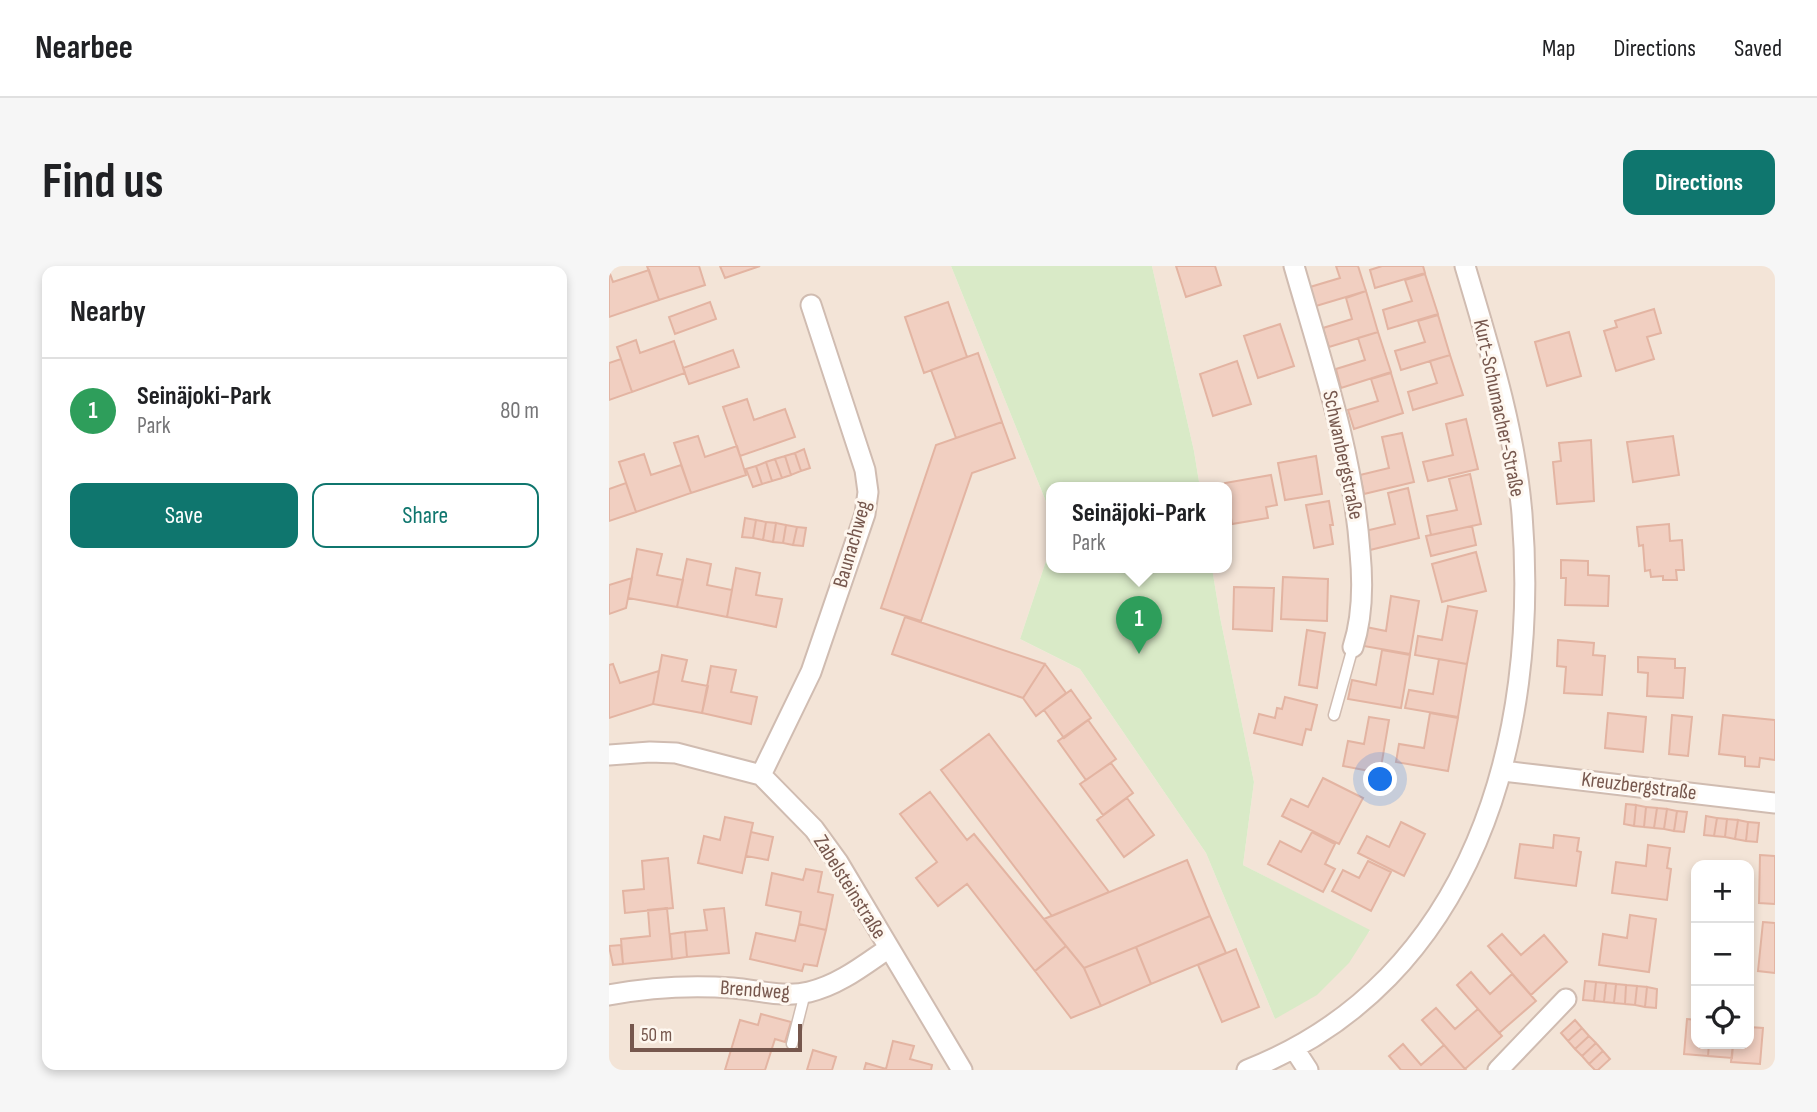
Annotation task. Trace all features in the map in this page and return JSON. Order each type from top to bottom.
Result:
[{"type":"street","name":"Schwanbergstraße","points":[[1294,266],[1342,432],[1356,503],[1362,587],[1359,629],[1353,647]]},
{"type":"street","name":"Kurt-Schumacher-Straße","points":[[1247,1070],[1295,1050],[1337,1023],[1374,992],[1412,953],[1446,901],[1467,862],[1486,821],[1503,771],[1519,675],[1524,622],[1522,511],[1501,397],[1465,266]]},
{"type":"street","name":"Baunachweg","points":[[761,775],[811,672],[865,514],[865,470],[811,305]]},
{"type":"street","name":"Zabelsteinstraße","points":[[609,755],[650,751],[675,753],[761,775],[814,829],[838,862],[963,1070]]},
{"type":"street","name":"Kreuzbergstraße","points":[[1503,771],[1775,803]]},
{"type":"street","name":"Brendweg","points":[[609,995],[678,986],[805,993],[832,984],[889,948]]},
{"type":"street","points":[[1498,1070],[1566,999]]},
{"type":"street","points":[[1295,1050],[1308,1070]]},
{"type":"lane","points":[[1334,715],[1353,647]]},
{"type":"lane","points":[[792,1044],[805,993]]},
{"type":"shaded area","points":[[609,266],[951,266],[1046,502],[1046,561],[1020,639],[1080,669],[1206,853],[1275,1019],[1370,931],[1243,865],[1254,782],[1213,573],[1232,573],[1232,482],[1199,482],[1152,266],[1775,266],[1775,1070],[609,1070]]},
{"type":"green space","points":[[951,266],[1152,266],[1199,482],[1046,482],[1046,502]]},
{"type":"green space","points":[[1046,561],[1046,573],[1213,573],[1254,782],[1243,865],[1370,930],[1349,963],[1317,995],[1275,1019],[1206,853],[1080,669],[1020,639]]},
{"type":"building","points":[[647,266],[699,266],[705,285],[659,300]]},
{"type":"building","points":[[720,266],[760,266],[725,278]]},
{"type":"building","points":[[1176,266],[1215,266],[1221,285],[1186,297]]},
{"type":"building","points":[[1336,266],[1358,266],[1366,291],[1316,306],[1310,287],[1340,278]]},
{"type":"building","points":[[1382,266],[1423,266],[1425,273],[1375,288],[1370,270]]},
{"type":"building","points":[[649,270],[659,300],[609,317],[609,271],[613,282]]},
{"type":"building","points":[[1425,274],[1438,314],[1388,329],[1383,310],[1412,301],[1405,280]]},
{"type":"building","points":[[1366,291],[1378,332],[1329,347],[1323,328],[1352,319],[1346,298]]},
{"type":"building","points":[[710,302],[716,319],[675,334],[669,317]]},
{"type":"building","points":[[948,302],[967,357],[924,373],[905,317]]},
{"type":"building","points":[[1654,309],[1661,333],[1647,337],[1654,359],[1616,371],[1604,331],[1617,327],[1615,321]]},
{"type":"building","points":[[1438,315],[1450,355],[1401,370],[1395,351],[1425,342],[1418,321]]},
{"type":"building","points":[[1280,324],[1294,366],[1258,378],[1244,336]]},
{"type":"building","points":[[1378,332],[1391,372],[1341,388],[1336,369],[1365,360],[1358,338]]},
{"type":"building","points":[[1569,332],[1581,376],[1547,386],[1535,342]]},
{"type":"building","points":[[636,340],[640,353],[674,341],[685,373],[632,392],[617,347]]},
{"type":"building","points":[[733,350],[739,367],[689,384],[683,368]]},
{"type":"building","points":[[978,353],[1002,422],[956,438],[931,370]]},
{"type":"building","points":[[1450,355],[1463,395],[1413,410],[1408,392],[1437,383],[1430,361]]},
{"type":"building","points":[[621,359],[632,392],[609,400],[609,363]]},
{"type":"building","points":[[1237,361],[1251,404],[1213,416],[1200,374]]},
{"type":"building","points":[[1391,373],[1403,413],[1354,429],[1348,410],[1378,401],[1371,379]]},
{"type":"building","points":[[747,399],[754,420],[785,409],[795,437],[740,456],[723,407]]},
{"type":"building","points":[[1466,419],[1478,469],[1428,481],[1423,462],[1453,455],[1446,424]]},
{"type":"building","points":[[1002,422],[1015,458],[972,473],[921,621],[881,608],[936,445]]},
{"type":"building","points":[[1402,433],[1414,482],[1364,494],[1360,475],[1389,468],[1382,437]]},
{"type":"building","points":[[698,436],[705,457],[737,446],[746,475],[691,493],[674,443]]},
{"type":"building","points":[[1673,436],[1679,475],[1633,482],[1627,442]]},
{"type":"building","points":[[1591,440],[1594,501],[1557,504],[1553,462],[1561,461],[1559,443]]},
{"type":"building","points":[[804,449],[810,468],[801,471],[795,453]]},
{"type":"building","points":[[795,453],[801,471],[791,475],[785,456]]},
{"type":"building","points":[[644,454],[651,475],[681,465],[691,493],[636,512],[619,462]]},
{"type":"building","points":[[785,456],[791,475],[782,478],[775,459]]},
{"type":"building","points":[[1316,456],[1322,494],[1285,500],[1278,463]]},
{"type":"building","points":[[775,459],[782,478],[772,481],[766,462]]},
{"type":"building","points":[[766,462],[772,481],[762,484],[756,466]]},
{"type":"building","points":[[756,466],[762,484],[753,487],[746,469]]},
{"type":"building","points":[[1470,474],[1481,524],[1431,535],[1427,516],[1457,510],[1449,479]]},
{"type":"building","points":[[1271,475],[1277,505],[1266,507],[1268,518],[1232,524],[1231,482]]},
{"type":"building","points":[[626,483],[636,512],[609,521],[609,489]]},
{"type":"building","points":[[1408,488],[1419,538],[1370,550],[1365,531],[1395,524],[1388,493]]},
{"type":"building","points":[[1329,501],[1333,544],[1314,548],[1306,505]]},
{"type":"building","points":[[745,518],[756,520],[753,538],[742,537]]},
{"type":"building","points":[[756,520],[766,522],[763,540],[753,538]]},
{"type":"building","points":[[766,522],[776,523],[773,542],[763,540]]},
{"type":"building","points":[[776,523],[786,525],[783,543],[773,542]]},
{"type":"building","points":[[1669,524],[1670,541],[1682,540],[1684,570],[1676,570],[1677,580],[1663,580],[1663,576],[1651,577],[1650,570],[1645,571],[1643,545],[1639,546],[1637,527]]},
{"type":"building","points":[[786,525],[797,527],[793,545],[783,543]]},
{"type":"building","points":[[1472,526],[1476,545],[1431,556],[1426,536]]},
{"type":"building","points":[[797,527],[806,528],[803,546],[793,545]]},
{"type":"building","points":[[637,549],[662,554],[657,575],[683,580],[677,607],[628,598]]},
{"type":"building","points":[[1476,552],[1486,591],[1442,602],[1432,564]]},
{"type":"building","points":[[687,559],[711,564],[707,585],[732,590],[727,617],[677,607]]},
{"type":"building","points":[[1561,560],[1588,561],[1588,575],[1609,576],[1608,606],[1565,605],[1566,578],[1561,578]]},
{"type":"building","points":[[736,568],[760,573],[756,595],[782,599],[776,627],[727,617]]},
{"type":"building","points":[[1283,577],[1328,579],[1327,621],[1281,619]]},
{"type":"building","points":[[632,578],[626,608],[609,614],[609,585]]},
{"type":"building","points":[[1234,587],[1274,588],[1272,631],[1233,629]]},
{"type":"building","points":[[1391,596],[1419,601],[1410,654],[1358,645],[1361,626],[1386,631]]},
{"type":"building","points":[[1448,606],[1477,611],[1467,664],[1415,655],[1418,636],[1442,640]]},
{"type":"building","points":[[905,617],[1045,664],[1023,698],[892,654]]},
{"type":"building","points":[[1307,630],[1325,633],[1317,688],[1299,685]]},
{"type":"building","points":[[1558,640],[1594,643],[1593,655],[1605,656],[1602,695],[1564,693],[1566,667],[1557,666]]},
{"type":"building","points":[[1382,650],[1410,655],[1401,708],[1348,699],[1352,680],[1376,685]]},
{"type":"building","points":[[662,655],[687,660],[682,681],[708,686],[702,713],[653,704]]},
{"type":"building","points":[[1638,657],[1675,659],[1675,668],[1685,668],[1683,698],[1647,696],[1648,673],[1638,672]]},
{"type":"building","points":[[1439,659],[1467,664],[1458,717],[1405,708],[1409,690],[1433,694]]},
{"type":"building","points":[[613,664],[620,683],[659,671],[653,704],[609,718],[609,665]]},
{"type":"building","points":[[1045,664],[1066,693],[1036,716],[1023,698]]},
{"type":"building","points":[[711,666],[736,670],[731,692],[757,697],[751,724],[702,713]]},
{"type":"building","points":[[1071,690],[1091,718],[1064,738],[1044,710]]},
{"type":"building","points":[[1285,697],[1317,705],[1311,730],[1306,729],[1302,745],[1254,733],[1259,714],[1275,718],[1277,708],[1282,709]]},
{"type":"building","points":[[1430,713],[1458,718],[1448,771],[1396,762],[1399,744],[1424,748]]},
{"type":"building","points":[[1608,713],[1646,717],[1643,752],[1605,748]]},
{"type":"building","points":[[1672,715],[1692,717],[1688,756],[1669,754]]},
{"type":"building","points":[[1723,715],[1775,720],[1775,760],[1760,758],[1759,767],[1745,766],[1745,757],[1719,754]]},
{"type":"building","points":[[1369,717],[1389,720],[1380,773],[1343,766],[1348,741],[1364,744]]},
{"type":"building","points":[[1088,720],[1116,759],[1086,780],[1058,741]]},
{"type":"building","points":[[989,734],[1109,892],[1052,916],[941,770]]},
{"type":"building","points":[[1111,763],[1133,793],[1103,815],[1080,784]]},
{"type":"building","points":[[1323,778],[1363,798],[1339,844],[1282,816],[1291,799],[1308,807]]},
{"type":"building","points":[[930,792],[967,840],[974,834],[1066,946],[1035,971],[967,884],[938,906],[916,878],[937,862],[900,814]]},
{"type":"building","points":[[1127,798],[1154,835],[1124,857],[1097,820]]},
{"type":"building","points":[[1626,804],[1636,805],[1634,826],[1624,824]]},
{"type":"building","points":[[1636,805],[1646,807],[1644,827],[1634,826]]},
{"type":"building","points":[[1646,807],[1657,808],[1654,828],[1644,827]]},
{"type":"building","points":[[1657,808],[1667,809],[1664,829],[1654,828]]},
{"type":"building","points":[[1667,809],[1677,811],[1674,831],[1664,829]]},
{"type":"building","points":[[1677,811],[1687,812],[1684,832],[1674,831]]},
{"type":"building","points":[[1706,816],[1717,818],[1714,836],[1704,835]]},
{"type":"building","points":[[725,817],[753,823],[742,873],[698,863],[704,836],[720,840]]},
{"type":"building","points":[[1717,818],[1727,819],[1725,837],[1714,836]]},
{"type":"building","points":[[1727,819],[1738,820],[1735,839],[1725,837]]},
{"type":"building","points":[[1738,820],[1748,822],[1746,841],[1735,839]]},
{"type":"building","points":[[1401,822],[1425,834],[1404,876],[1358,853],[1367,836],[1389,847]]},
{"type":"building","points":[[1748,822],[1759,823],[1757,842],[1746,841]]},
{"type":"building","points":[[751,832],[773,837],[768,860],[746,856]]},
{"type":"building","points":[[1312,832],[1335,844],[1325,864],[1335,869],[1323,892],[1268,864],[1280,841],[1301,852]]},
{"type":"building","points":[[1554,835],[1579,838],[1577,851],[1581,852],[1576,886],[1515,878],[1520,844],[1553,848]]},
{"type":"building","points":[[1648,845],[1670,848],[1667,868],[1671,869],[1667,900],[1612,893],[1616,862],[1646,866]]},
{"type":"building","points":[[1760,855],[1775,856],[1775,904],[1759,903]]},
{"type":"building","points":[[668,858],[673,908],[625,913],[623,891],[644,889],[642,861]]},
{"type":"building","points":[[1187,860],[1210,916],[1136,947],[1084,968],[1044,919]]},
{"type":"building","points":[[1368,861],[1391,872],[1371,911],[1332,891],[1343,870],[1359,878]]},
{"type":"building","points":[[806,869],[822,872],[818,892],[833,895],[826,930],[799,924],[801,912],[766,905],[772,873],[803,880]]},
{"type":"building","points":[[667,908],[672,959],[623,964],[621,939],[650,936],[648,910]]},
{"type":"building","points":[[724,908],[729,953],[687,957],[685,932],[707,930],[704,910]]},
{"type":"building","points":[[1630,915],[1656,919],[1649,972],[1599,965],[1603,934],[1627,938]]},
{"type":"building","points":[[1210,916],[1226,953],[1151,984],[1136,947]]},
{"type":"building","points":[[1763,922],[1775,923],[1775,973],[1758,971]]},
{"type":"building","points":[[799,924],[826,930],[817,966],[804,964],[802,971],[750,959],[756,933],[795,941]]},
{"type":"building","points":[[685,932],[687,957],[672,959],[670,934]]},
{"type":"building","points":[[1502,934],[1521,955],[1544,935],[1567,962],[1531,995],[1488,946]]},
{"type":"building","points":[[621,945],[623,964],[613,965],[609,946]]},
{"type":"building","points":[[1066,946],[1084,968],[1101,1006],[1071,1018],[1035,971]]},
{"type":"building","points":[[1136,947],[1151,984],[1101,1006],[1084,968]]},
{"type":"building","points":[[1236,949],[1259,1007],[1222,1022],[1198,965]]},
{"type":"building","points":[[1471,972],[1490,994],[1512,974],[1536,1001],[1499,1033],[1457,985]]},
{"type":"building","points":[[1585,981],[1596,982],[1594,1001],[1583,1000]]},
{"type":"building","points":[[1596,982],[1606,983],[1604,1002],[1594,1001]]},
{"type":"building","points":[[1606,983],[1616,984],[1614,1003],[1604,1002]]},
{"type":"building","points":[[1616,984],[1626,985],[1625,1004],[1614,1003]]},
{"type":"building","points":[[1626,985],[1637,986],[1635,1005],[1625,1004]]},
{"type":"building","points":[[1637,986],[1647,987],[1645,1007],[1635,1005]]},
{"type":"building","points":[[1647,987],[1657,989],[1656,1008],[1645,1007]]},
{"type":"building","points":[[1436,1008],[1455,1029],[1478,1009],[1502,1036],[1465,1069],[1422,1020]]},
{"type":"building","points":[[761,1014],[791,1022],[785,1042],[775,1039],[765,1070],[725,1070],[740,1020],[758,1025]]},
{"type":"building","points":[[1687,1019],[1691,1019],[1691,1049],[1709,1049],[1708,1056],[1684,1054]]},
{"type":"building","points":[[1575,1020],[1582,1028],[1568,1041],[1561,1033]]},
{"type":"building","points":[[1754,1027],[1763,1028],[1760,1064],[1731,1062],[1732,1049],[1754,1049]]},
{"type":"building","points":[[1582,1028],[1589,1036],[1575,1049],[1568,1041]]},
{"type":"building","points":[[1589,1036],[1596,1043],[1582,1056],[1575,1049]]},
{"type":"building","points":[[893,1041],[914,1046],[910,1059],[932,1065],[931,1070],[864,1070],[866,1063],[886,1069]]},
{"type":"building","points":[[1596,1043],[1603,1051],[1589,1064],[1582,1056]]},
{"type":"building","points":[[1403,1044],[1421,1065],[1444,1045],[1466,1070],[1401,1070],[1389,1056]]},
{"type":"building","points":[[1709,1049],[1733,1049],[1732,1058],[1708,1056]]},
{"type":"building","points":[[813,1050],[836,1057],[832,1070],[807,1070]]},
{"type":"building","points":[[1603,1051],[1610,1059],[1595,1070],[1589,1064]]},
{"type":"place","name":"Seinäjoki-Park","points":[[1139,654]]}]
